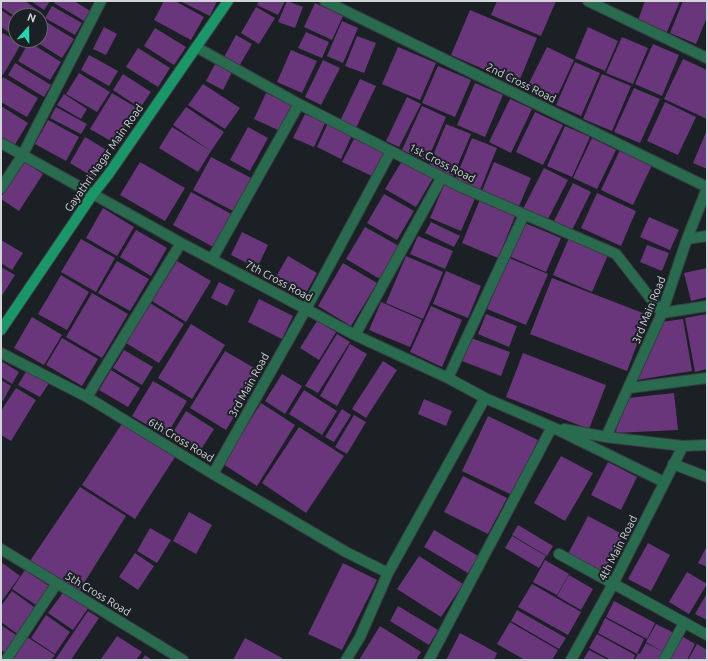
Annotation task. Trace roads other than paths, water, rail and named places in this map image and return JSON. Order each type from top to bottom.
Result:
[{"type":"street","points":[[1,188],[22,156],[101,1]]},
{"type":"street","name":"Gayathri Nagar Main Road","points":[[1,330],[93,194],[108,175],[228,1]]},
{"type":"street","name":"2nd Cross Road","points":[[325,1],[707,188]]},
{"type":"street","points":[[588,1],[707,58]]},
{"type":"street","name":"1st Cross Road","points":[[196,47],[299,104],[442,177],[524,215],[616,254],[662,313]]},
{"type":"street","points":[[212,259],[299,104]]},
{"type":"street","name":"7th Cross Road","points":[[1,143],[181,243],[356,335],[448,378],[485,398],[552,427]]},
{"type":"street","name":"3rd Main Road","points":[[213,474],[306,309],[391,151]]},
{"type":"street","points":[[356,335],[442,177]]},
{"type":"street","name":"3rd Main Road","points":[[606,437],[662,313],[687,239],[707,188]]},
{"type":"street","points":[[448,378],[524,215]]},
{"type":"street","points":[[687,239],[707,236]]},
{"type":"street","points":[[87,397],[181,243]]},
{"type":"street","points":[[662,313],[707,306]]},
{"type":"street","name":"6th Cross Road","points":[[1,354],[87,397],[213,474],[346,552],[388,573]]},
{"type":"street","points":[[629,388],[707,378]]},
{"type":"street","points":[[346,660],[360,636],[388,573],[485,398]]},
{"type":"street","points":[[552,427],[606,437],[683,446],[707,445]]},
{"type":"street","points":[[552,427],[664,482]]},
{"type":"street","points":[[429,660],[552,427]]},
{"type":"street","name":"4th Main Road","points":[[571,660],[613,584],[683,446]]},
{"type":"street","points":[[673,464],[707,477]]},
{"type":"street","name":"5th Cross Road","points":[[1,549],[183,660]]},
{"type":"street","points":[[558,554],[707,635]]},
{"type":"street","points":[[6,660],[57,583]]},
{"type":"street","points":[[664,660],[684,623]]}]
